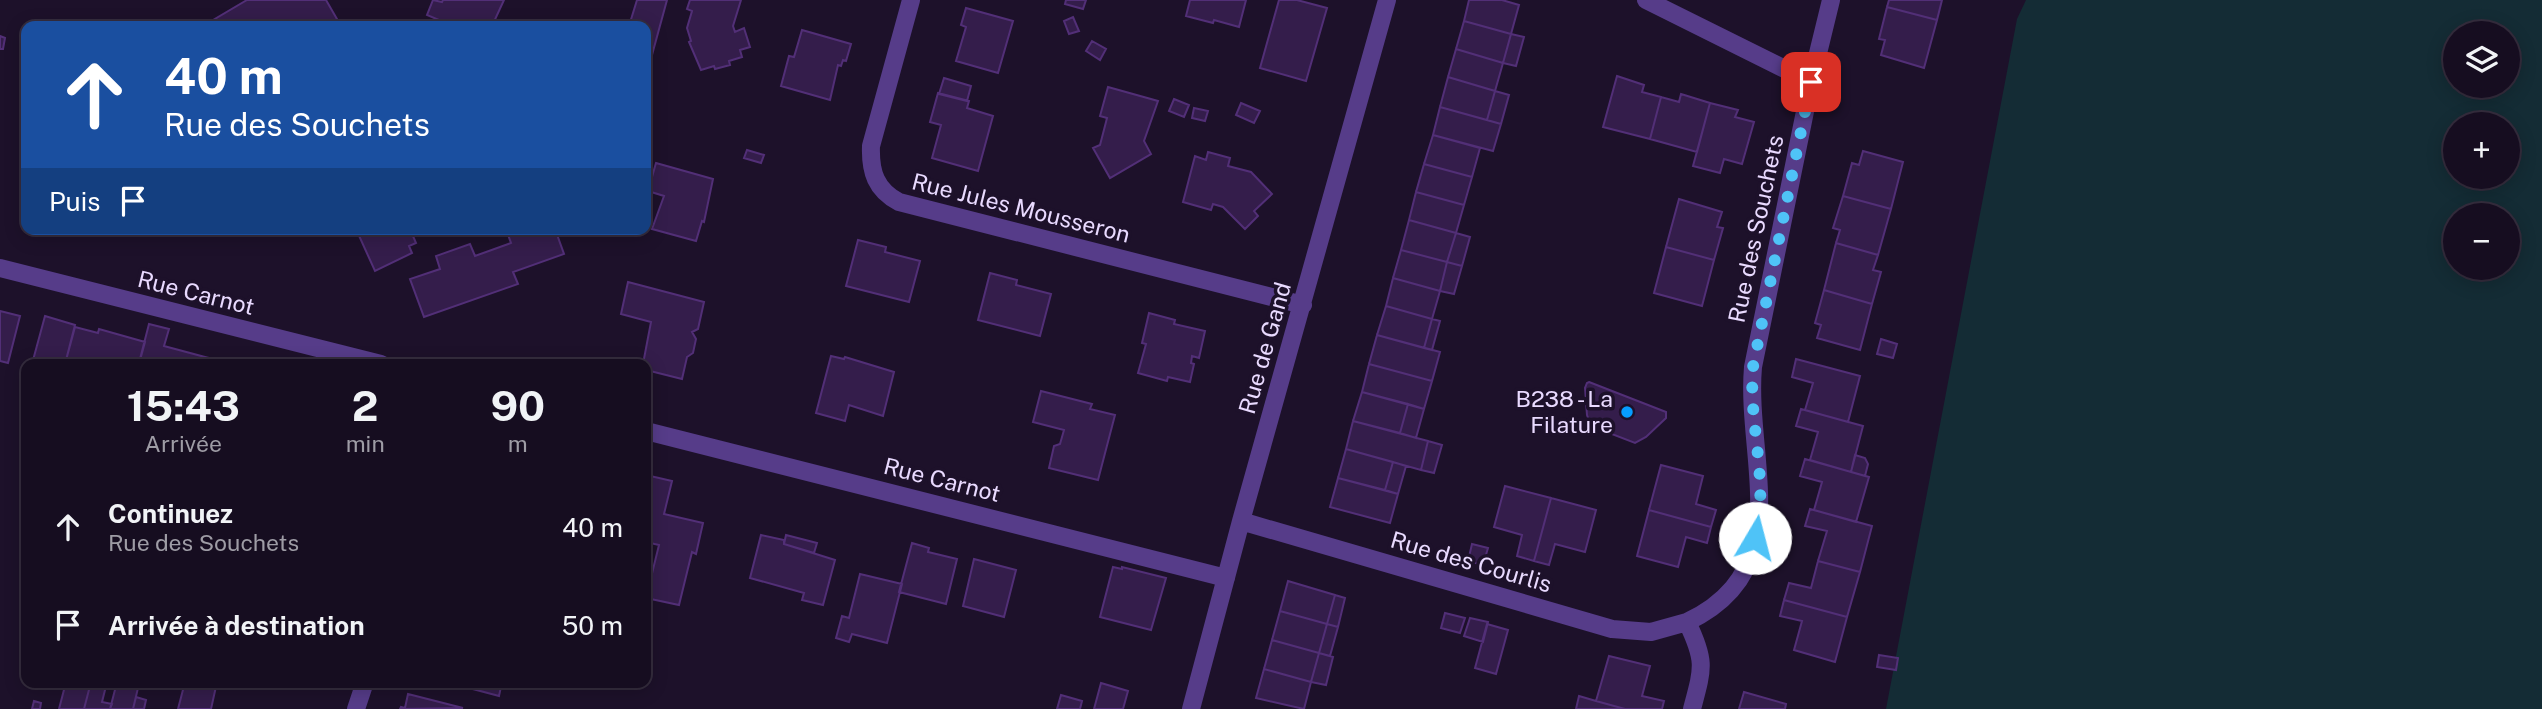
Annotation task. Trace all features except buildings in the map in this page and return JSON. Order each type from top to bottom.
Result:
[{"type":"street","name":"Rue Jules Mousseron","points":[[911,0],[871,146],[872,171],[881,190],[889,197],[899,202],[1303,305]]},
{"type":"street","name":"Rue de Gand","points":[[1191,709],[1387,0]]},
{"type":"street","points":[[1646,0],[1811,82]]},
{"type":"street","name":"Rue des Souchets","points":[[1757,346],[1811,82],[1831,0]]},
{"type":"street","name":"Rue Carnot","points":[[0,268],[361,359]]},
{"type":"street","name":"Rue des Courlis","points":[[1241,521],[1612,629],[1651,632],[1687,622],[1707,612],[1733,590],[1751,554],[1759,522],[1760,478],[1751,391],[1757,346]]},
{"type":"street","name":"Rue Carnot","points":[[651,432],[1226,579]]},
{"type":"street","points":[[1687,622],[1702,658],[1702,671],[1692,709]]},
{"type":"street","points":[[356,709],[363,688]]},
{"type":"shaded area","points":[[2026,0],[2542,0],[2542,709],[1886,709],[2017,19]]},
{"type":"place","name":"B238 - La Filature","points":[[1627,412]]},
{"type":"route","points":[[1755,538],[1759,522],[1760,478],[1752,413],[1753,367],[1811,82]]}]
